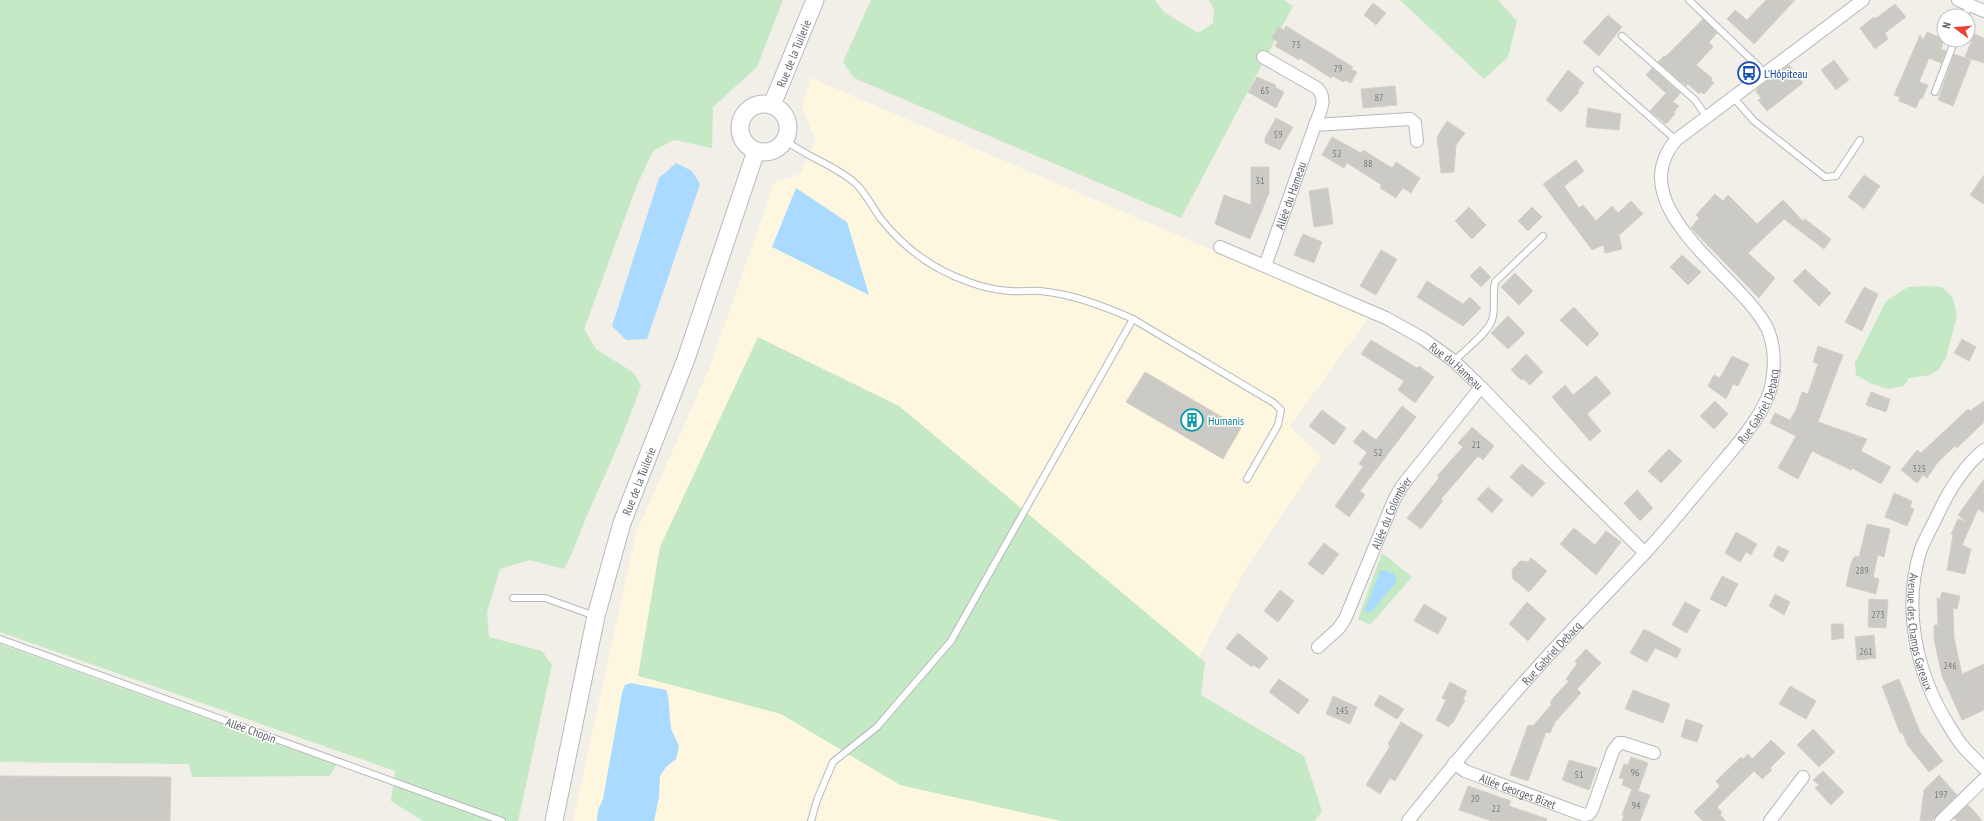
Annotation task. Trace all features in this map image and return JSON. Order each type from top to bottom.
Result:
[{"type":"street","name":"Rue de la Tuilerie","points":[[772,105],[815,0]]},
{"type":"street","name":"Rue Gabriel Debacq","points":[[1408,821],[1454,763],[1544,660],[1645,553],[1716,469],[1757,417],[1764,405],[1772,384],[1774,347],[1762,319],[1679,226],[1664,194],[1662,172],[1667,152],[1676,140],[1706,116],[1863,0]]},
{"type":"street","points":[[1958,0],[1965,8]]},
{"type":"street","name":"Allée du Hameau","points":[[1263,57],[1317,88],[1322,93],[1324,101],[1265,266]]},
{"type":"street","points":[[764,104],[772,105],[783,113],[786,119],[788,133],[785,140],[776,150],[763,153],[749,148],[741,136],[741,121],[750,109],[764,104]]},
{"type":"street","points":[[1315,125],[1410,119],[1415,123],[1417,141]]},
{"type":"street","name":"Rue de la Tuilerie","points":[[554,821],[596,616],[622,523],[686,359],[756,151]]},
{"type":"street","name":"Rue du Hameau","points":[[1220,247],[1400,326],[1422,338],[1454,361],[1645,553]]},
{"type":"street","name":"Allée du Colombier","points":[[1318,648],[1338,629],[1345,619],[1391,507],[1402,486],[1481,387]]},
{"type":"street","name":"Avenue des Champs Gareaux","points":[[1984,450],[1976,456],[1948,491],[1921,548],[1914,586],[1913,605],[1914,624],[1921,665],[1937,706],[1960,743],[1984,768]]},
{"type":"street","name":"Allée Georges Bizet","points":[[1454,763],[1464,770],[1584,815],[1589,814],[1592,810],[1613,751],[1619,743],[1654,753]]},
{"type":"street","points":[[1770,821],[1803,777]]},
{"type":"street","points":[[1941,821],[1984,780]]},
{"type":"lane","points":[[1689,0],[1764,74]]},
{"type":"lane","points":[[1622,36],[1695,100],[1706,116]]},
{"type":"lane","points":[[1935,92],[1952,48]]},
{"type":"lane","points":[[1597,70],[1676,140]]},
{"type":"lane","points":[[1733,97],[1754,121],[1825,177],[1836,176],[1860,140]]},
{"type":"lane","points":[[785,140],[795,148],[853,182],[863,191],[886,225],[913,251],[939,270],[987,288],[1011,292],[1040,291],[1071,296],[1110,308],[1133,319],[1279,406],[1281,410],[1278,425],[1247,479]]},
{"type":"lane","points":[[1454,361],[1489,326],[1493,318],[1493,289],[1495,282],[1543,236]]},
{"type":"lane","points":[[811,821],[817,800],[833,762],[877,727],[952,641],[1133,319]]},
{"type":"lane","points":[[513,598],[545,598],[596,616]]},
{"type":"lane","name":"Allée Chopin","points":[[0,639],[502,821]]},
{"type":"shaded area","name":"Humanis","points":[[811,78],[1369,317],[1290,426],[1322,457],[1247,566],[1154,743],[1259,821],[573,821],[636,533],[710,367],[774,183],[800,174],[816,141],[802,108]]},
{"type":"green space","points":[[0,0],[783,0],[757,67],[713,107],[712,148],[674,140],[653,151],[637,185],[584,329],[596,349],[634,373],[641,386],[623,434],[568,562],[564,569],[530,560],[500,569],[487,612],[489,637],[542,651],[552,665],[518,821],[423,821],[391,801],[395,771],[0,632]]},
{"type":"green space","points":[[871,0],[1155,0],[1164,12],[1198,33],[1213,23],[1214,9],[1209,0],[1284,0],[1293,6],[1181,218],[854,78],[843,62]]},
{"type":"green space","points":[[1400,0],[1498,0],[1517,21],[1508,57],[1484,79]]},
{"type":"green space","points":[[1908,287],[1942,287],[1953,298],[1957,316],[1946,358],[1938,370],[1930,375],[1909,378],[1904,386],[1888,389],[1870,383],[1856,375],[1855,363],[1886,301]]},
{"type":"green space","points":[[758,337],[899,406],[1205,662],[1201,695],[1304,756],[1322,811],[1315,821],[1061,821],[900,785],[781,714],[638,676],[660,547]]},
{"type":"green space","points":[[1382,553],[1412,577],[1370,625],[1358,619]]},
{"type":"green space","points":[[0,644],[336,765],[330,776],[192,777],[189,764],[0,762]]},
{"type":"water","points":[[676,163],[692,171],[700,184],[647,339],[626,340],[612,326],[659,178]]},
{"type":"water","points":[[796,188],[847,222],[869,295],[772,247]]},
{"type":"water","points":[[1383,570],[1393,573],[1396,577],[1396,582],[1371,612],[1366,613],[1365,610],[1380,571]]},
{"type":"water","points":[[631,683],[666,690],[668,696],[671,729],[679,746],[676,759],[666,767],[660,776],[659,797],[654,821],[597,821],[598,810],[603,799],[622,693],[625,685]]},
{"type":"building","points":[[1766,0],[1795,0],[1754,44],[1727,19],[1735,10],[1747,20]]},
{"type":"building","points":[[1373,3],[1386,13],[1376,25],[1364,15]]},
{"type":"building","points":[[1895,4],[1906,17],[1885,33],[1888,39],[1875,49],[1860,28]]},
{"type":"building","points":[[1608,15],[1622,27],[1599,56],[1583,42]]},
{"type":"building","points":[[1703,19],[1717,33],[1709,42],[1713,47],[1696,65],[1712,78],[1711,80],[1714,83],[1704,94],[1700,92],[1699,94],[1688,84],[1686,86],[1658,62],[1664,56],[1665,57]]},
{"type":"building","points":[[1286,26],[1353,67],[1351,69],[1357,72],[1351,83],[1345,80],[1344,82],[1332,76],[1331,78],[1300,58],[1299,60],[1275,46],[1278,42],[1272,38],[1278,27],[1284,30]]},
{"type":"building","points":[[1927,32],[1936,36],[1936,48],[1941,48],[1946,51],[1941,63],[1929,58],[1919,82],[1928,85],[1916,108],[1899,101],[1900,97],[1894,95],[1920,35],[1923,40]]},
{"type":"building","points":[[1976,35],[1984,38],[1984,63],[1965,57],[1969,48],[1976,48]]},
{"type":"building","points":[[1954,54],[1971,60],[1953,106],[1938,100]]},
{"type":"building","points":[[1834,60],[1849,80],[1836,90],[1821,70]]},
{"type":"building","points":[[1789,65],[1803,83],[1767,111],[1758,100],[1761,98],[1756,91]]},
{"type":"building","points":[[1652,68],[1680,93],[1673,102],[1679,106],[1674,112],[1675,114],[1666,124],[1650,111],[1666,93],[1646,75]]},
{"type":"building","points":[[1568,70],[1584,83],[1578,90],[1579,92],[1561,112],[1546,100]]},
{"type":"building","points":[[1257,77],[1276,85],[1275,87],[1284,92],[1276,108],[1248,92]]},
{"type":"building","points":[[1395,86],[1397,105],[1363,108],[1361,89]]},
{"type":"building","points":[[1588,108],[1621,114],[1619,130],[1586,127]]},
{"type":"building","points":[[1276,118],[1293,127],[1280,150],[1265,143],[1265,138]]},
{"type":"building","points":[[1447,121],[1465,133],[1456,145],[1454,172],[1441,173],[1437,137]]},
{"type":"building","points":[[1332,137],[1361,153],[1363,150],[1392,168],[1396,162],[1420,178],[1411,193],[1403,188],[1396,198],[1380,188],[1382,185],[1347,163],[1344,168],[1322,155]]},
{"type":"building","points":[[1576,160],[1584,171],[1564,186],[1579,208],[1583,205],[1596,221],[1612,206],[1618,213],[1631,201],[1643,214],[1619,235],[1622,249],[1605,253],[1603,245],[1592,250],[1543,184]]},
{"type":"building","points":[[1251,167],[1269,167],[1269,193],[1250,239],[1215,224],[1224,195],[1251,205]]},
{"type":"building","points":[[1864,175],[1880,186],[1864,209],[1848,197]]},
{"type":"building","points":[[1984,175],[1984,204],[1970,195]]},
{"type":"building","points":[[1328,188],[1333,224],[1314,227],[1309,191]]},
{"type":"building","points":[[1715,194],[1723,201],[1728,195],[1757,224],[1783,200],[1803,221],[1805,219],[1831,239],[1824,249],[1784,219],[1748,253],[1775,278],[1759,298],[1691,228],[1699,218],[1696,215]]},
{"type":"building","points":[[1469,207],[1486,225],[1472,239],[1455,221]]},
{"type":"building","points":[[1532,207],[1542,217],[1528,231],[1518,221]]},
{"type":"building","points":[[1303,234],[1322,242],[1314,263],[1294,255]]},
{"type":"building","points":[[1381,250],[1397,259],[1376,295],[1360,286]]},
{"type":"building","points":[[1682,255],[1701,272],[1688,285],[1670,267]]},
{"type":"building","points":[[1480,266],[1491,277],[1481,287],[1470,276]]},
{"type":"building","points":[[1805,269],[1831,293],[1819,306],[1793,281]]},
{"type":"building","points":[[1515,273],[1533,291],[1519,305],[1501,287]]},
{"type":"building","points":[[1427,281],[1463,304],[1470,297],[1481,308],[1463,326],[1417,297]]},
{"type":"building","points":[[1864,287],[1878,294],[1862,331],[1845,322]]},
{"type":"building","points":[[1574,307],[1599,334],[1587,346],[1560,320]]},
{"type":"building","points":[[1508,316],[1525,333],[1508,349],[1491,333]]},
{"type":"building","points":[[1962,339],[1976,347],[1969,361],[1954,353]]},
{"type":"building","points":[[1371,340],[1417,368],[1419,366],[1434,377],[1415,403],[1398,390],[1404,381],[1361,354]]},
{"type":"building","points":[[1818,346],[1843,355],[1818,422],[1867,439],[1861,451],[1891,467],[1881,484],[1852,468],[1851,470],[1812,451],[1798,479],[1778,468],[1796,436],[1770,423],[1775,413],[1790,420],[1796,410],[1802,392],[1808,394],[1818,364],[1813,362]]},
{"type":"building","points":[[1526,354],[1543,372],[1530,385],[1523,379],[1521,380],[1511,370]]},
{"type":"building","points":[[1732,356],[1749,364],[1738,386],[1733,384],[1726,399],[1708,386],[1714,375],[1720,378]]},
{"type":"building","name":"Humanis","points":[[1145,372],[1241,428],[1223,459],[1126,402]]},
{"type":"building","points":[[1596,376],[1611,393],[1587,414],[1601,431],[1590,441],[1552,397],[1565,385],[1573,395]]},
{"type":"building","points":[[1871,392],[1890,399],[1886,412],[1866,405]]},
{"type":"building","points":[[1715,401],[1728,414],[1714,429],[1700,416]]},
{"type":"building","points":[[1984,401],[1984,422],[1957,448],[1955,446],[1938,462],[1927,478],[1923,475],[1917,483],[1901,470],[1917,450],[1921,453],[1968,409],[1970,411]]},
{"type":"building","points":[[1402,406],[1416,417],[1360,491],[1365,495],[1349,517],[1335,506],[1363,467],[1359,464],[1367,452],[1353,442],[1363,430],[1376,440]]},
{"type":"building","points":[[1322,410],[1346,428],[1334,445],[1309,426]]},
{"type":"building","points":[[1472,427],[1494,446],[1483,460],[1478,456],[1441,499],[1443,501],[1421,529],[1407,518],[1439,478],[1437,476],[1463,447],[1458,443]]},
{"type":"building","points":[[1669,449],[1682,461],[1661,483],[1648,471]]},
{"type":"building","points":[[1522,464],[1545,483],[1532,497],[1510,477]]},
{"type":"building","points":[[1984,479],[1984,513],[1978,509],[1962,545],[1971,549],[1965,574],[1947,570],[1953,535],[1951,534],[1958,519],[1966,522],[1958,515]]},
{"type":"building","points":[[1488,487],[1503,500],[1492,513],[1477,499]]},
{"type":"building","points":[[1637,490],[1653,508],[1640,521],[1624,503]]},
{"type":"building","points":[[1894,493],[1912,501],[1910,507],[1914,509],[1907,526],[1885,517]]},
{"type":"building","points":[[1867,524],[1890,529],[1884,557],[1878,555],[1873,577],[1879,579],[1876,594],[1846,586],[1851,563],[1855,556],[1859,557]]},
{"type":"building","points":[[1574,528],[1595,545],[1606,531],[1621,542],[1596,575],[1560,544]]},
{"type":"building","points":[[1736,532],[1757,544],[1751,555],[1746,552],[1740,562],[1725,553]]},
{"type":"building","points":[[1324,543],[1339,554],[1323,575],[1308,564]]},
{"type":"building","points":[[1778,546],[1789,551],[1783,562],[1773,556]]},
{"type":"building","points":[[1531,558],[1547,571],[1529,592],[1513,579],[1512,570],[1520,561],[1528,562]]},
{"type":"building","points":[[1722,576],[1738,584],[1726,607],[1710,599]]},
{"type":"building","points":[[1280,590],[1294,601],[1278,622],[1264,611]]},
{"type":"building","points":[[1942,592],[1960,596],[1957,609],[1953,608],[1954,638],[1962,674],[1984,664],[1984,710],[1962,720],[1942,676],[1934,639],[1934,625],[1938,625],[1937,598],[1940,599]]},
{"type":"building","points":[[1775,594],[1790,602],[1784,615],[1769,606]]},
{"type":"building","points":[[1869,599],[1888,600],[1886,628],[1868,627]]},
{"type":"building","points":[[1527,602],[1546,619],[1528,641],[1509,624]]},
{"type":"building","points":[[1685,602],[1700,610],[1687,633],[1672,625]]},
{"type":"building","points":[[1424,604],[1447,618],[1438,634],[1414,621]]},
{"type":"building","points":[[1831,624],[1843,624],[1844,638],[1832,640]]},
{"type":"building","points":[[1644,629],[1681,649],[1677,658],[1655,648],[1647,662],[1630,653]]},
{"type":"building","points":[[1238,633],[1268,658],[1259,669],[1254,665],[1252,667],[1226,648]]},
{"type":"building","points":[[1874,635],[1876,658],[1857,660],[1855,637]]},
{"type":"building","points":[[1586,649],[1601,663],[1577,689],[1581,693],[1555,722],[1550,733],[1546,732],[1528,781],[1510,775],[1528,725],[1533,726],[1552,704],[1550,703],[1553,698],[1569,681],[1566,679],[1577,664],[1575,661]]},
{"type":"building","points":[[1279,679],[1309,700],[1298,714],[1269,692]]},
{"type":"building","points":[[1899,679],[1920,732],[1943,761],[1929,772],[1908,746],[1902,732],[1900,733],[1882,686]]},
{"type":"building","points":[[1450,682],[1467,691],[1463,699],[1465,700],[1453,723],[1452,722],[1449,727],[1436,720],[1446,700],[1442,698]]},
{"type":"building","points":[[1790,686],[1816,701],[1806,719],[1779,704]]},
{"type":"building","points":[[1633,690],[1670,704],[1663,723],[1625,709]]},
{"type":"building","points":[[1380,695],[1404,709],[1397,719],[1374,705]]},
{"type":"building","points":[[1333,696],[1357,707],[1350,724],[1326,714]]},
{"type":"building","points":[[1686,719],[1703,725],[1697,742],[1681,737]]},
{"type":"building","points":[[1401,722],[1423,735],[1395,781],[1390,778],[1380,794],[1366,785],[1390,746],[1388,744]]},
{"type":"building","points":[[1813,729],[1835,752],[1819,767],[1797,745]]},
{"type":"building","points":[[1771,740],[1785,753],[1770,768],[1772,770],[1762,779],[1754,771],[1717,807],[1722,812],[1720,815],[1726,821],[1703,821],[1694,812],[1720,786],[1716,781],[1741,757],[1743,759],[1748,754],[1752,759]]},
{"type":"building","points":[[1631,757],[1648,763],[1638,791],[1650,795],[1640,821],[1622,821],[1624,816],[1622,815],[1632,789],[1622,785],[1624,779],[1619,778],[1624,764],[1628,765]]},
{"type":"building","points":[[1569,760],[1597,768],[1589,790],[1562,780]]},
{"type":"building","points":[[1823,771],[1844,792],[1831,805],[1815,788],[1819,785],[1813,780]]},
{"type":"building","points":[[1939,775],[1957,795],[1932,821],[1920,821],[1924,790]]},
{"type":"building","points":[[0,776],[171,777],[170,821],[0,821]]},
{"type":"building","points":[[1468,786],[1511,801],[1509,806],[1547,819],[1546,821],[1492,821],[1459,810]]},
{"type":"building","points":[[1968,805],[1982,821],[1957,821],[1954,818]]},
{"type":"place","name":"L'Hôpiteau","points":[[1749,73]]},
{"type":"place","name":"Humanis","points":[[1192,420]]}]
